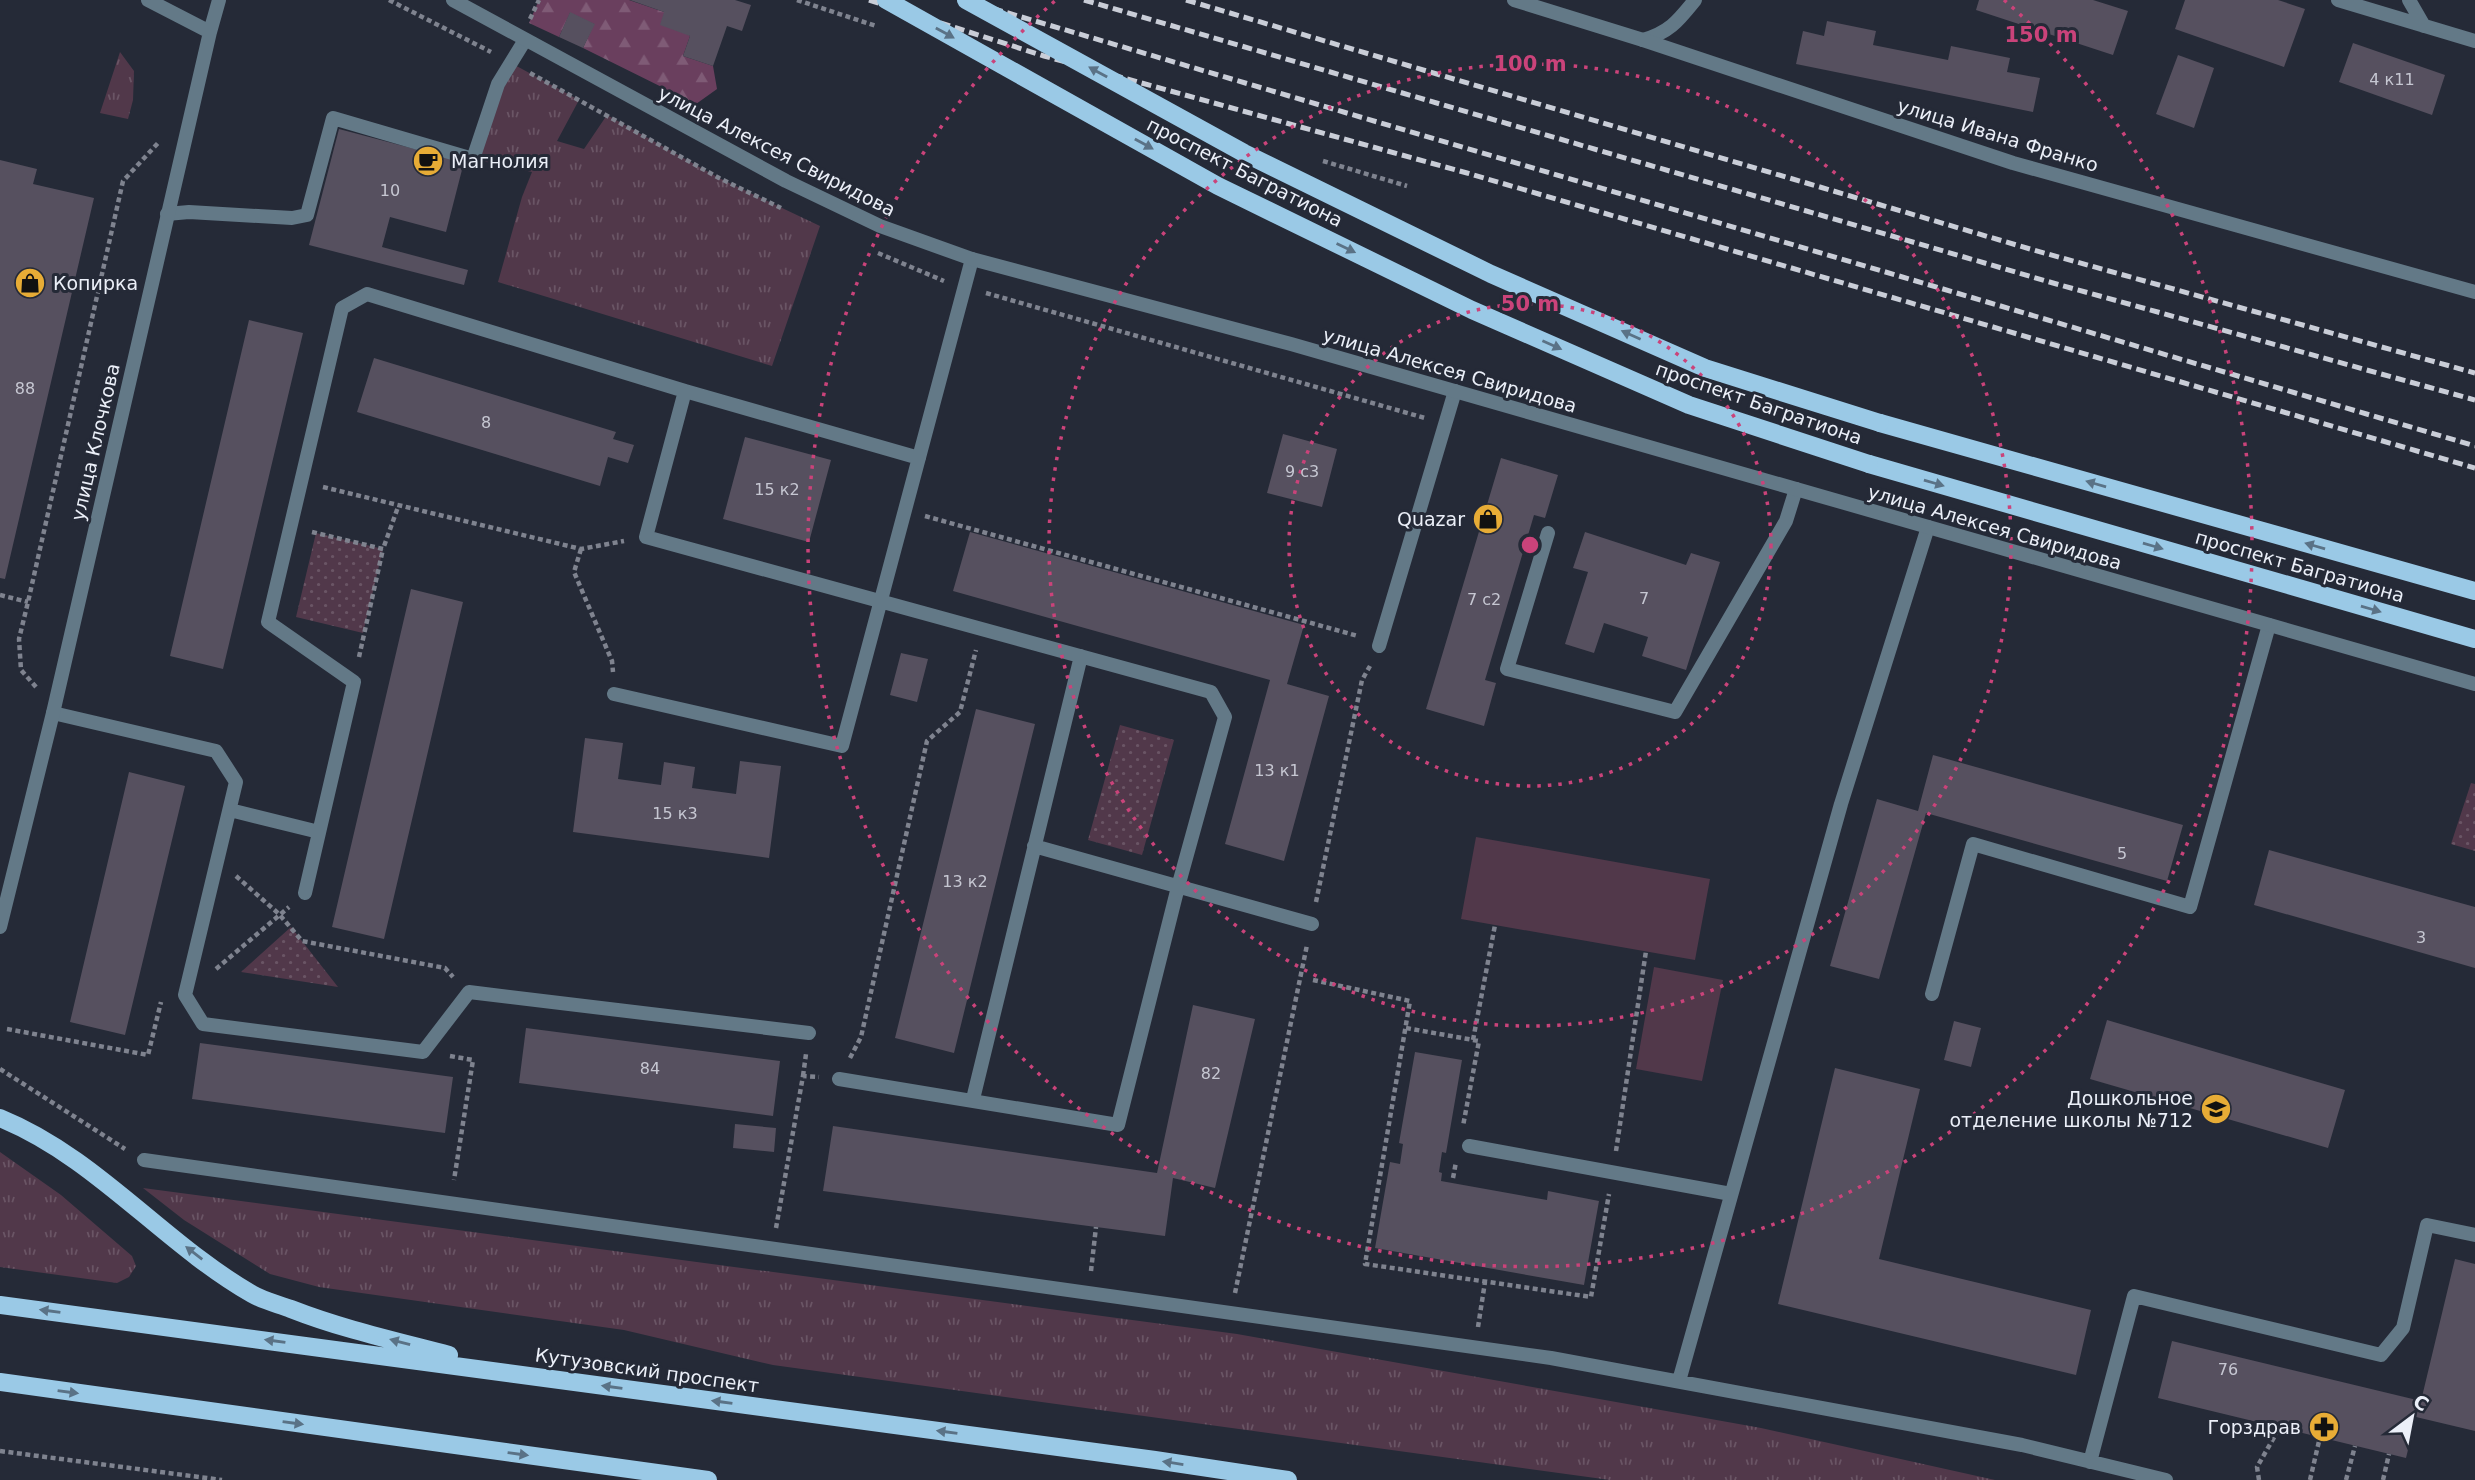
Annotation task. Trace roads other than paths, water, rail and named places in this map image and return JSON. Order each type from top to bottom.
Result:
[{"type":"main road","name":"проспект Багратиона","points":[[886,0],[1218,186],[1472,310],[1689,405],[1869,464],[2475,639]]},
{"type":"main road","name":"проспект Багратиона","points":[[966,0],[1244,153],[1491,274],[1705,368],[1880,423],[2475,591]]},
{"type":"main road","points":[[0,1118],[21,1127],[91,1171],[212,1267],[253,1295],[316,1319],[513,1373]]},
{"type":"main road","name":"Кутузовский проспект","points":[[0,1305],[1289,1480]]},
{"type":"main road","points":[[0,1382],[708,1480]]},
{"type":"street","points":[[148,0],[210,32],[219,0]]},
{"type":"street","name":"улица Алексея Свиридова","points":[[453,0],[786,181],[880,226],[972,259],[1291,344],[2475,684]]},
{"type":"street","name":"улица Ивана Франко","points":[[1514,0],[2013,163],[2475,292]]},
{"type":"street","points":[[1643,40],[1663,34],[1695,0]]},
{"type":"street","points":[[2338,0],[2475,41]]},
{"type":"street","points":[[2409,0],[2424,26]]},
{"type":"street","name":"улица Клочкова","points":[[0,928],[210,32]]},
{"type":"street","points":[[167,214],[189,212],[292,218],[307,215],[333,118],[473,159],[499,84],[525,40]]},
{"type":"street","points":[[614,694],[842,746],[972,259]]},
{"type":"street","points":[[305,893],[354,682],[268,622],[342,308],[367,294],[685,391],[919,458]]},
{"type":"street","points":[[685,391],[646,537],[1211,692],[1225,717],[1178,887],[1118,1125],[839,1079]]},
{"type":"street","points":[[1380,644],[1455,391]]},
{"type":"street","points":[[1549,533],[1507,669],[1675,712],[1786,521],[1796,489]]},
{"type":"street","points":[[1679,1381],[1841,804],[1928,527]]},
{"type":"street","points":[[1932,993],[1973,844],[2190,907],[2269,625]]},
{"type":"street","points":[[973,1099],[1081,656]]},
{"type":"street","points":[[52,713],[216,751],[236,782],[185,995],[203,1024],[423,1052],[469,992],[809,1033]]},
{"type":"street","points":[[230,810],[319,832]]},
{"type":"street","points":[[1034,846],[1312,924]]},
{"type":"street","points":[[1462,1145],[1731,1195]]},
{"type":"street","points":[[144,1160],[1550,1358],[2022,1445],[2166,1480]]},
{"type":"street","points":[[2090,1462],[2134,1296],[2381,1355],[2403,1328],[2427,1225],[2475,1236]]},
{"type":"railway","points":[[869,0],[1044,56],[1467,173],[2475,468]]},
{"type":"railway","points":[[964,0],[2475,446]]},
{"type":"railway","points":[[1084,0],[2053,283],[2475,400]]},
{"type":"railway","points":[[1186,0],[2030,249],[2475,373]]},
{"type":"place","name":"Магнолия","points":[[428,161]]},
{"type":"place","name":"Копирка","points":[[30,283]]},
{"type":"place","name":"Quazar","points":[[1488,519]]},
{"type":"place","name":"Дошкольное отделение школы №712","points":[[2216,1109]]},
{"type":"place","name":"Горздрав","points":[[2324,1427]]}]
